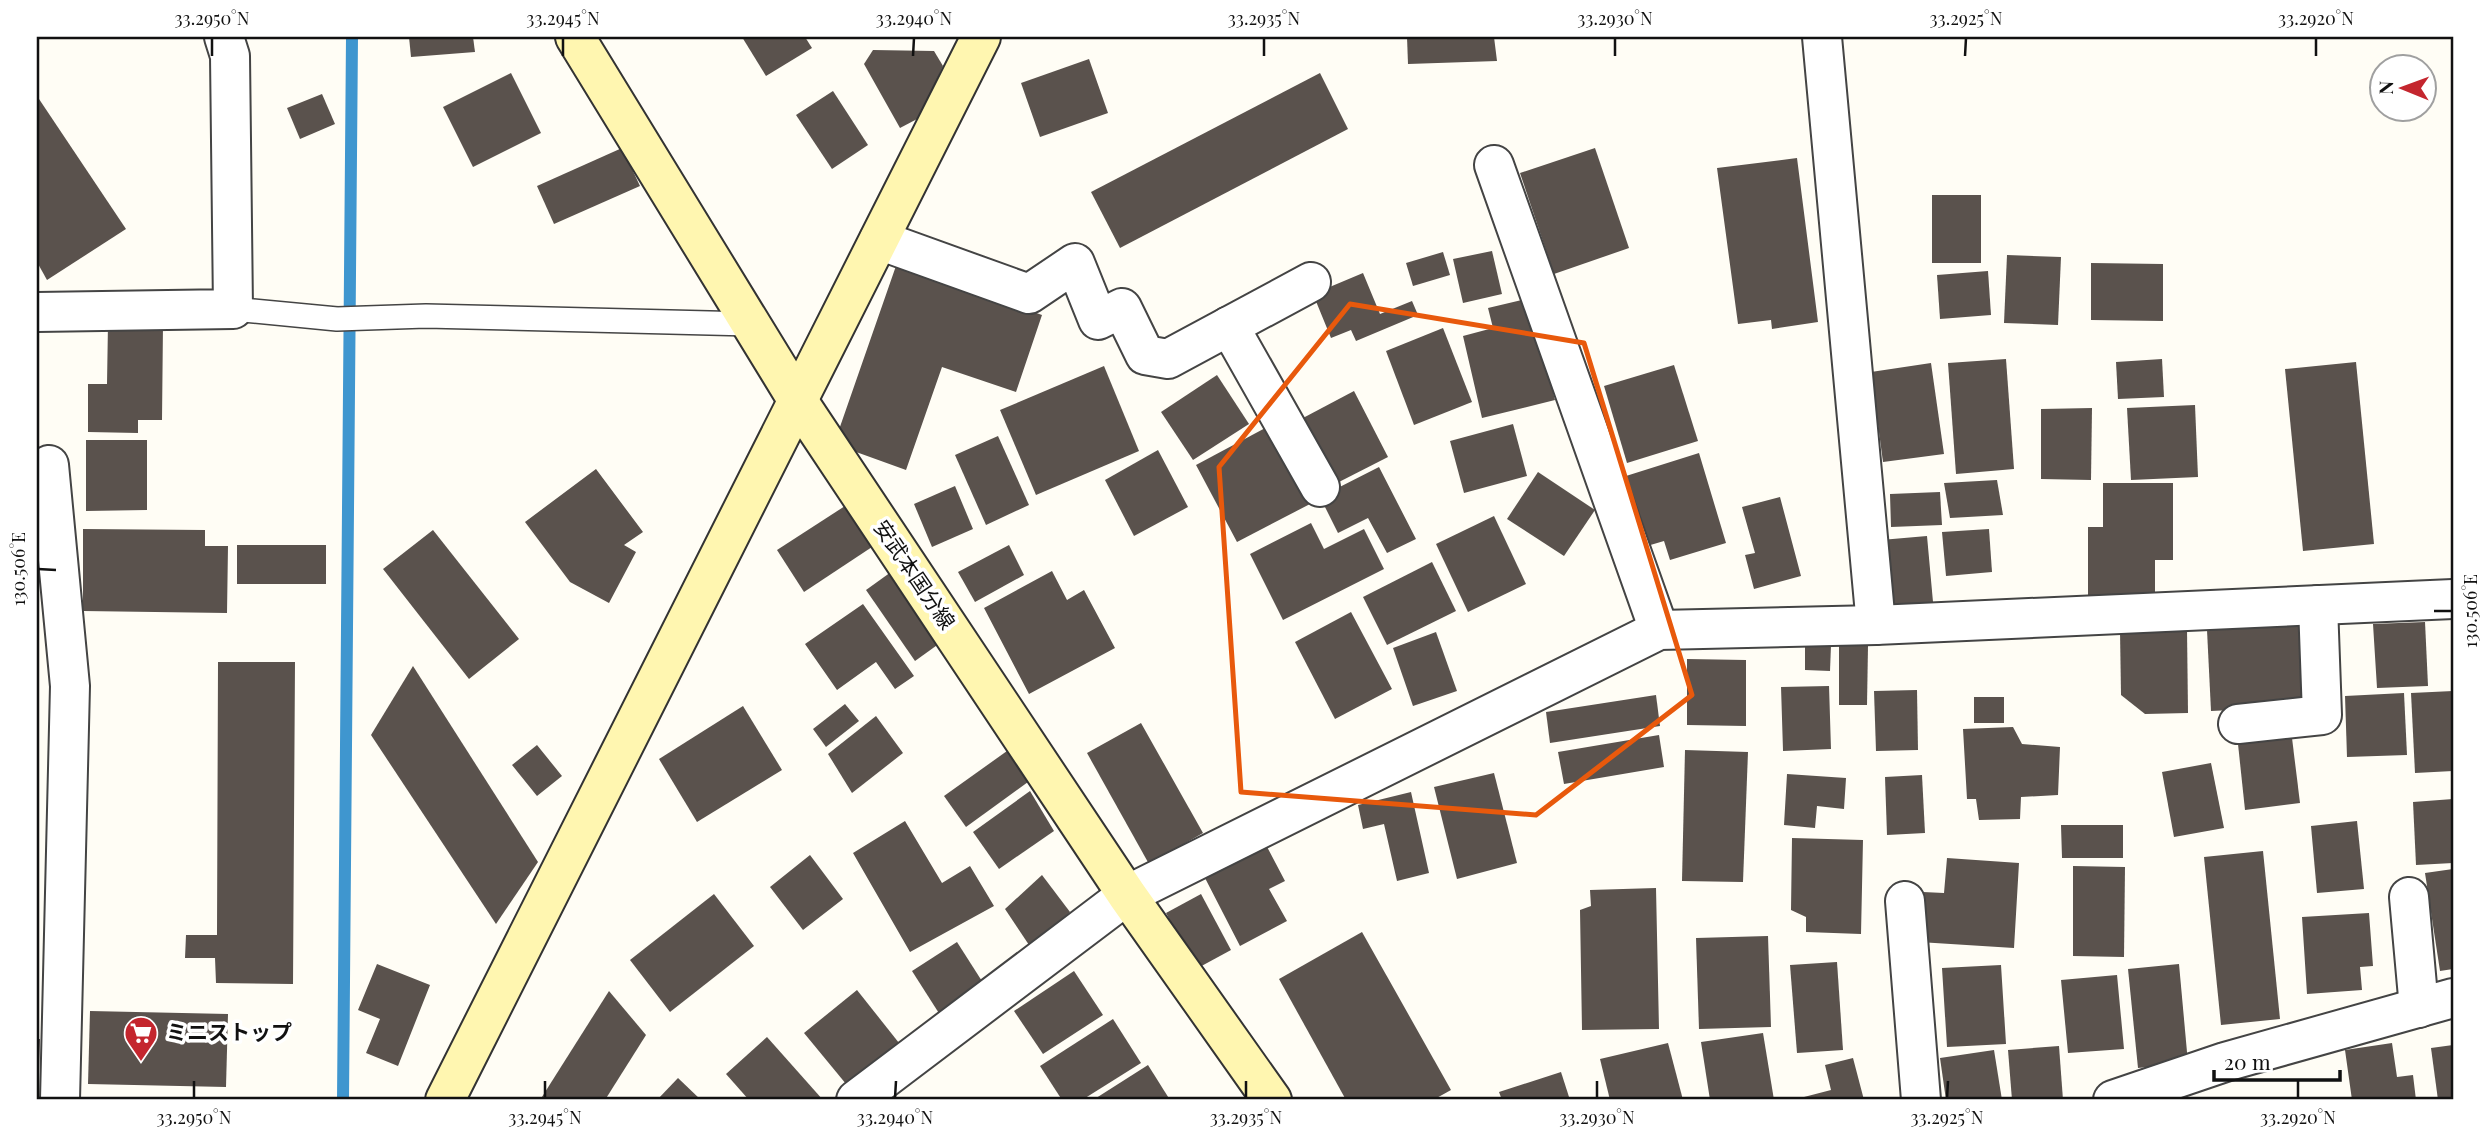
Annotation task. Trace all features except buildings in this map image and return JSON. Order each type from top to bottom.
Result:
[{"type":"main road","name":"安武本国分線","points":[[575,37],[798,401],[1128,895],[1272,1100]]},
{"type":"main road","points":[[445,1100],[981,37]]},
{"type":"street","points":[[37,312],[233,309],[230,56],[224,37]]},
{"type":"street","points":[[1822,37],[1876,625]]},
{"type":"street","points":[[1494,165],[1659,630]]},
{"type":"street","points":[[879,240],[1029,294],[1075,263],[1098,320],[1122,308],[1145,355],[1168,359],[1311,282]]},
{"type":"street","points":[[1229,326],[1320,487]]},
{"type":"street","points":[[49,465],[70,686],[60,1100]]},
{"type":"street","points":[[856,1100],[1128,895],[1659,630],[1876,625],[2453,599]]},
{"type":"street","points":[[2238,724],[2322,715],[2319,605]]},
{"type":"street","points":[[2113,1100],[2225,1062],[2436,1003],[2409,897]]},
{"type":"street","points":[[1905,901],[1921,1100]]},
{"type":"lane","points":[[233,309],[337,319],[426,316],[750,324]]},
{"type":"highlighted area","points":[[1350,304],[1584,343],[1692,695],[1536,815],[1241,792],[1219,467]]},
{"type":"waterway","points":[[343,1100],[352,37]]},
{"type":"place","name":"ミニストップ","points":[[141,1063]]}]
